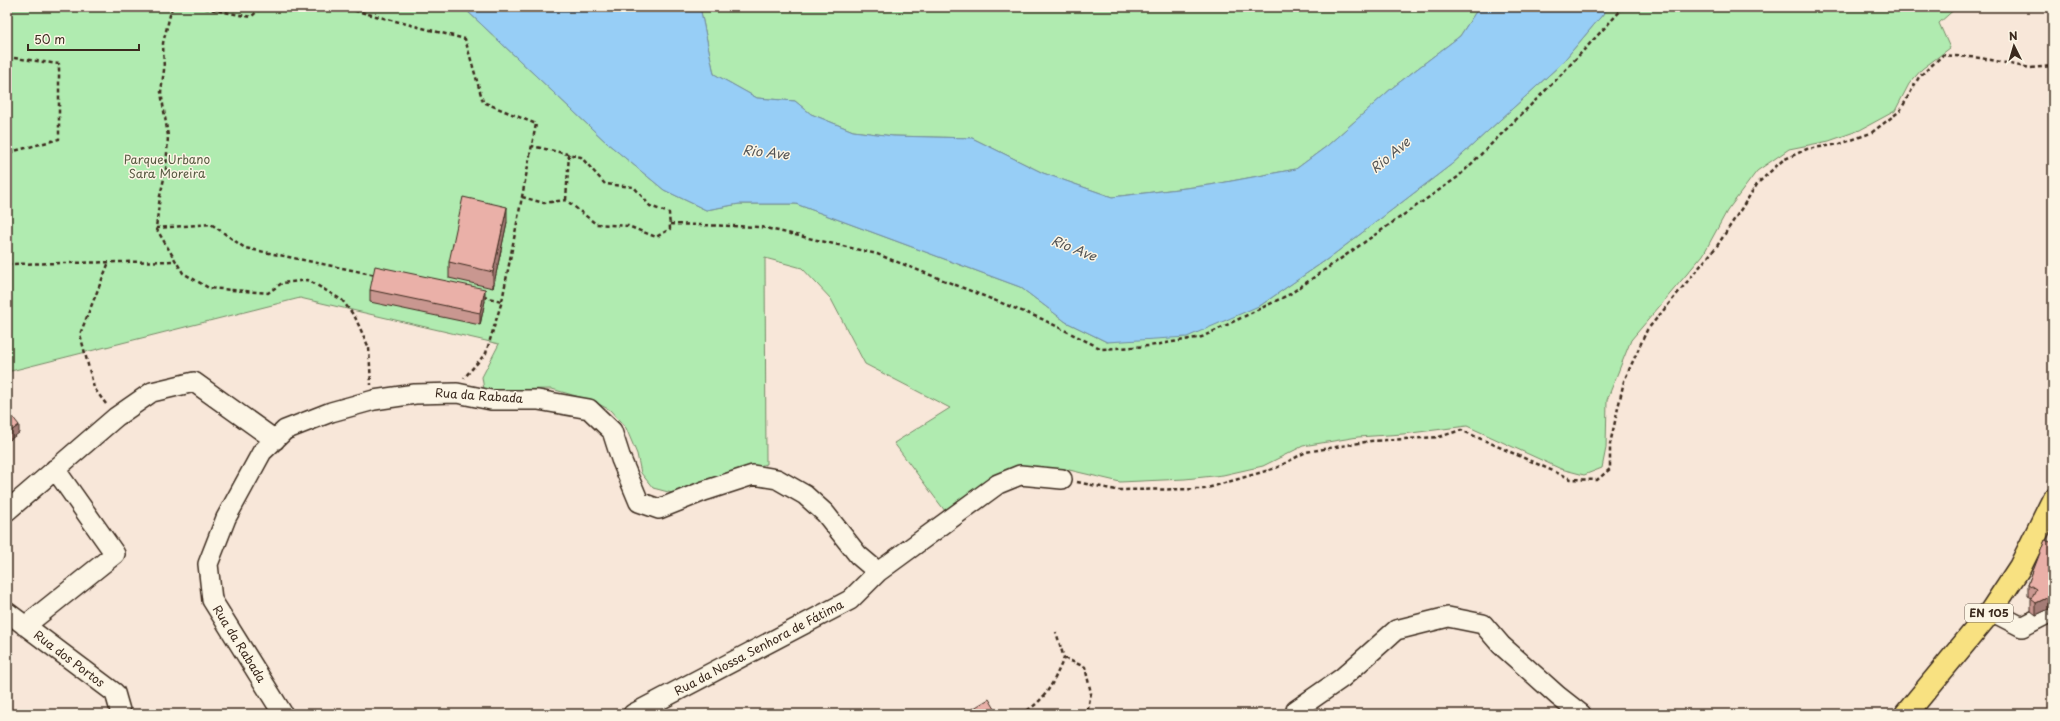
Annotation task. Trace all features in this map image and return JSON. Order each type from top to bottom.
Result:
[{"type":"main road","name":"EN 105","points":[[1906,714],[1992,611],[2020,567],[2053,500]]},
{"type":"street","points":[[7,511],[116,417],[152,392],[194,382],[275,440]]},
{"type":"street","name":"Rua da Rabada","points":[[283,714],[212,600],[208,564],[226,518],[262,452],[285,430],[331,412],[374,400],[415,394],[451,393],[491,400],[538,400],[589,409],[612,431],[621,459],[639,502],[659,509],[704,491],[753,475],[777,479],[805,495],[825,513],[858,554],[878,572]]},
{"type":"street","points":[[26,626],[115,554],[55,469]]},
{"type":"street","name":"Rua da Nossa Senhora de Fátima","points":[[633,714],[850,600],[878,572],[998,484],[1020,475],[1062,479]]},
{"type":"street","points":[[1992,611],[2022,627],[2053,611]]},
{"type":"street","name":"Rua dos Portos","points":[[7,612],[115,693],[121,714]]},
{"type":"street","points":[[1296,710],[1342,678],[1396,630],[1448,617],[1483,624],[1501,645],[1558,696],[1581,714]]},
{"type":"path","points":[[172,7],[163,43],[164,70],[161,92],[168,136],[166,170],[160,196],[156,228],[183,273],[209,288],[268,293],[282,283],[308,280],[342,300],[355,316],[369,348],[370,382],[374,400]]},
{"type":"path","points":[[198,7],[251,17],[262,7]]},
{"type":"path","points":[[341,7],[465,40],[483,102],[536,124],[502,301],[486,353],[451,393]]},
{"type":"path","points":[[670,224],[761,227],[877,254],[1042,319],[1102,349],[1149,346],[1202,337],[1290,294],[1458,177],[1555,81],[1624,7]]},
{"type":"path","points":[[1062,479],[1116,490],[1204,489],[1276,468],[1306,452],[1345,444],[1371,441],[1440,437],[1461,430],[1571,479],[1597,480],[1610,469],[1610,444],[1624,381],[1647,330],[1717,246],[1758,183],[1783,160],[1807,148],[1840,144],[1870,133],[1900,111],[1919,77],[1943,55],[1982,58],[2030,68],[2053,66]]},
{"type":"path","points":[[7,57],[59,64],[59,139],[7,153]]},
{"type":"path","points":[[522,197],[544,203],[566,200],[596,224],[628,226],[656,237],[670,229],[669,213],[650,206],[634,187],[605,184],[581,157],[532,146]]},
{"type":"path","points":[[566,200],[569,154]]},
{"type":"path","points":[[156,228],[211,224],[245,248],[377,276]]},
{"type":"path","points":[[7,264],[176,261]]},
{"type":"path","points":[[109,262],[80,334],[94,388],[116,417]]},
{"type":"path","points":[[479,296],[502,301]]},
{"type":"path","points":[[1021,714],[1032,708],[1048,693],[1064,658],[1056,632]]},
{"type":"path","points":[[1064,658],[1085,667],[1091,693],[1087,714]]},
{"type":"green space","name":"Parque Urbano Sara Moreira","points":[[7,7],[463,7],[607,143],[664,190],[706,210],[739,204],[796,204],[1020,287],[1066,322],[1107,342],[1261,305],[1329,258],[1452,164],[1561,64],[1609,7],[1957,7],[1939,23],[1950,48],[1922,69],[1909,84],[1895,111],[1860,130],[1829,141],[1789,149],[1757,171],[1727,211],[1703,255],[1631,340],[1607,400],[1606,448],[1602,468],[1584,475],[1561,469],[1467,426],[1403,434],[1358,437],[1303,446],[1263,466],[1223,475],[1185,479],[1120,482],[1065,469],[1025,469],[945,511],[894,443],[950,408],[865,364],[831,299],[802,268],[765,258],[766,464],[672,493],[653,488],[641,473],[637,454],[626,428],[610,410],[593,401],[552,389],[484,390],[482,377],[499,344],[300,298],[7,372]]},
{"type":"green space","points":[[700,7],[1479,7],[1460,36],[1392,88],[1327,146],[1296,169],[1210,185],[1112,197],[1043,173],[972,138],[893,136],[853,131],[811,114],[795,101],[757,98],[714,74]]},
{"type":"water","name":"Rio Ave","points":[[463,7],[700,7],[714,74],[757,98],[795,101],[811,114],[853,131],[893,136],[972,138],[1043,173],[1112,197],[1210,185],[1296,169],[1327,146],[1392,88],[1460,36],[1479,7],[1609,7],[1561,64],[1452,164],[1329,258],[1261,305],[1187,337],[1107,342],[1066,322],[1020,287],[796,204],[739,204],[706,210],[664,190],[607,143]]},
{"type":"building","points":[[463,197],[507,207],[493,272],[449,262]]},
{"type":"building","points":[[375,266],[485,289],[480,313],[370,290]]},
{"type":"building","points":[[8,411],[19,425],[7,434],[7,412]]},
{"type":"building","points":[[2045,540],[2053,543],[2053,595],[2036,603],[2031,599],[2036,589],[2028,584]]},
{"type":"building","points":[[989,699],[998,714],[964,714]]}]
